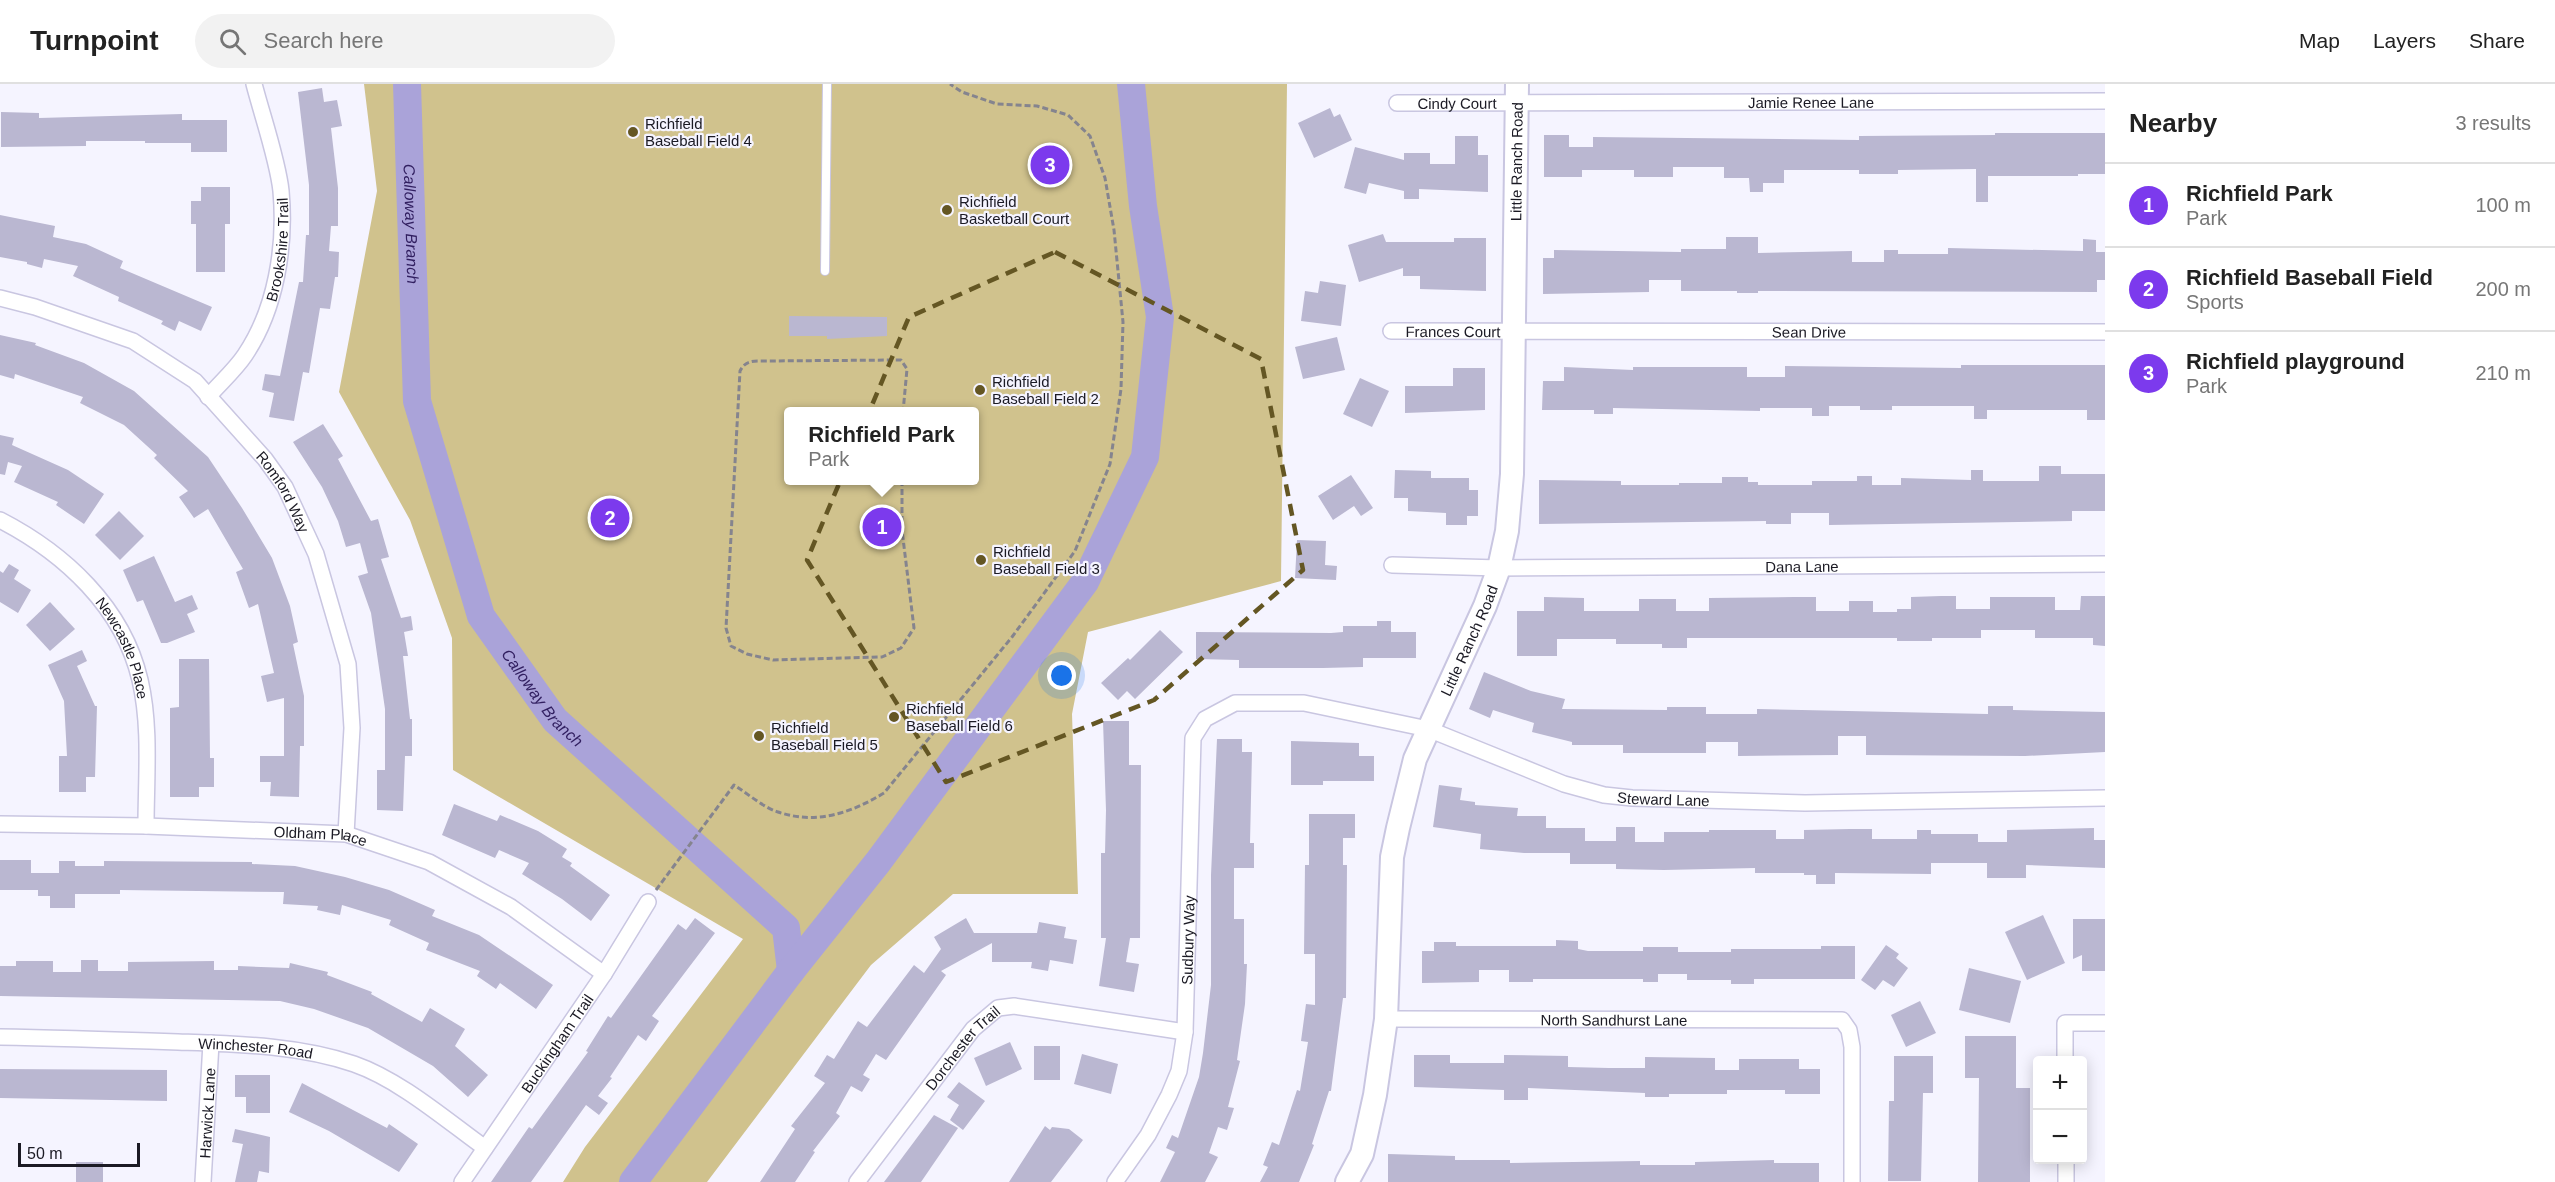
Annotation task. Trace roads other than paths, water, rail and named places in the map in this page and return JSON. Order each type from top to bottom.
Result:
[{"type":"street","name":"Brookshire Trail","points":[[208,397],[244,356],[272,302],[279,254],[281,191],[254,84]]},
{"type":"street","name":"Jamie Renee Lane","points":[[1517,93],[2105,101]]},
{"type":"street","name":"Cindy Court","points":[[1397,103],[1517,93]]},
{"type":"street","name":"Little Ranch Road","points":[[1347,1182],[1362,1154],[1375,1095],[1386,1019],[1392,857],[1415,759],[1485,606],[1499,568],[1511,500],[1517,93]]},
{"type":"street","name":"Romford Way","points":[[0,298],[35,307],[133,341],[195,381],[265,459],[285,487],[316,554],[348,664],[352,700],[346,834]]},
{"type":"street","name":"Frances Court","points":[[1391,331],[1514,331]]},
{"type":"street","name":"Sean Drive","points":[[1514,331],[2105,332]]},
{"type":"street","name":"Newcastle Place","points":[[0,520],[35,538],[57,556],[98,595],[124,635],[140,680],[146,733],[146,826]]},
{"type":"street","name":"Dana Lane","points":[[1392,565],[1499,568],[2105,564]]},
{"type":"street","name":"Steward Lane","points":[[1235,704],[1304,704],[1428,729],[1564,784],[1604,795],[1632,798],[1805,803],[2105,798]]},
{"type":"street","name":"Sudbury Way","points":[[1115,1182],[1148,1135],[1179,1071],[1185,1032],[1193,738],[1205,718],[1235,704]]},
{"type":"street","name":"Oldham Place","points":[[0,824],[146,826],[346,834],[429,862],[511,907],[604,974]]},
{"type":"street","name":"Buckingham Trail","points":[[462,1182],[604,974],[648,902]]},
{"type":"street","name":"Dorchester Trail","points":[[857,1182],[973,1029],[999,1008],[1014,1006],[1185,1032]]},
{"type":"street","name":"North Sandhurst Lane","points":[[1386,1019],[1842,1020],[1849,1030],[1852,1047],[1852,1182]]},
{"type":"street","points":[[2065,1056],[2065,1023],[2105,1023]]},
{"type":"street","name":"Winchester Road","points":[[0,1036],[279,1047],[356,1065],[398,1087],[485,1148]]},
{"type":"street","name":"Harwick Lane","points":[[203,1182],[211,1043]]},
{"type":"street","points":[[2066,1164],[2066,1182]]},
{"type":"lane","points":[[825,271],[827,84]]},
{"type":"waterway","name":"Calloway Branch","points":[[407,84],[417,401],[481,616],[555,720],[786,928],[791,971]]},
{"type":"waterway","points":[[633,1182],[791,971],[878,862],[1085,582],[1145,457],[1160,317],[1143,206],[1131,84]]},
{"type":"place","name":"Richfield Baseball Field 4","points":[[633,132]]},
{"type":"place","name":"Richfield playground","points":[[1050,165]]},
{"type":"place","name":"Richfield Basketball Court","points":[[947,210]]},
{"type":"place","name":"Richfield Baseball Field 2","points":[[980,390]]},
{"type":"place","name":"Richfield Baseball Field","points":[[610,518]]},
{"type":"place","name":"Richfield Park","points":[[882,527]]},
{"type":"place","name":"Richfield Baseball Field 3","points":[[981,560]]},
{"type":"place","name":"Richfield Baseball Field 6","points":[[894,717]]},
{"type":"place","name":"Richfield Baseball Field 5","points":[[759,736]]}]
